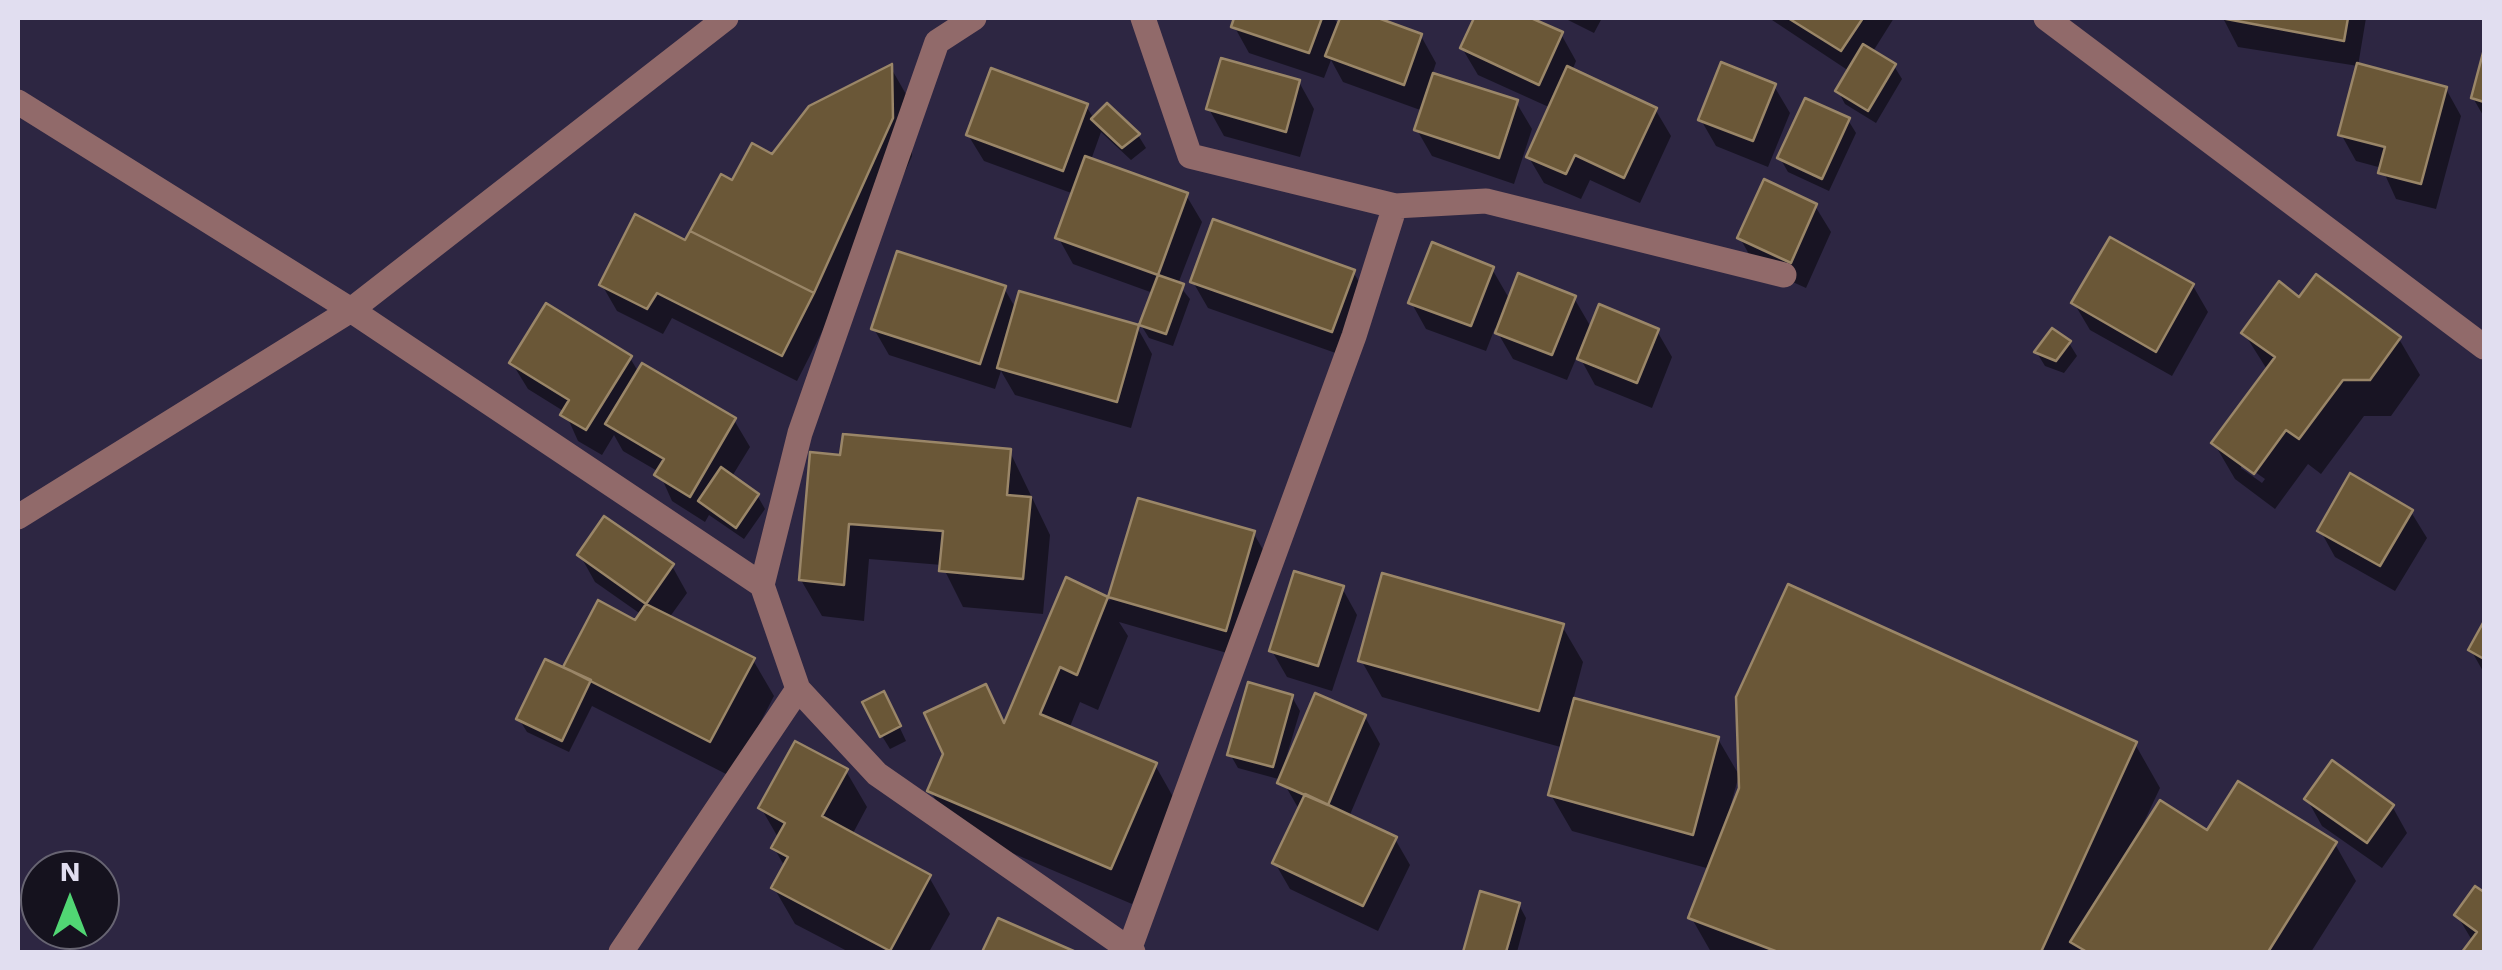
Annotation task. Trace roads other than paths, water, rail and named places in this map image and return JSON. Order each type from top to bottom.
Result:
[{"type":"street","points":[[18,516],[352,310],[726,18]]},
{"type":"street","points":[[974,18],[938,42],[800,432],[762,585],[798,689],[878,774],[1131,951],[1354,336],[1395,206]]},
{"type":"street","points":[[1143,18],[1190,156],[1395,206],[1486,201],[1784,275]]},
{"type":"street","points":[[2046,18],[2484,346]]},
{"type":"street","points":[[18,102],[352,310],[762,585]]},
{"type":"street","points":[[621,952],[798,689]]}]
